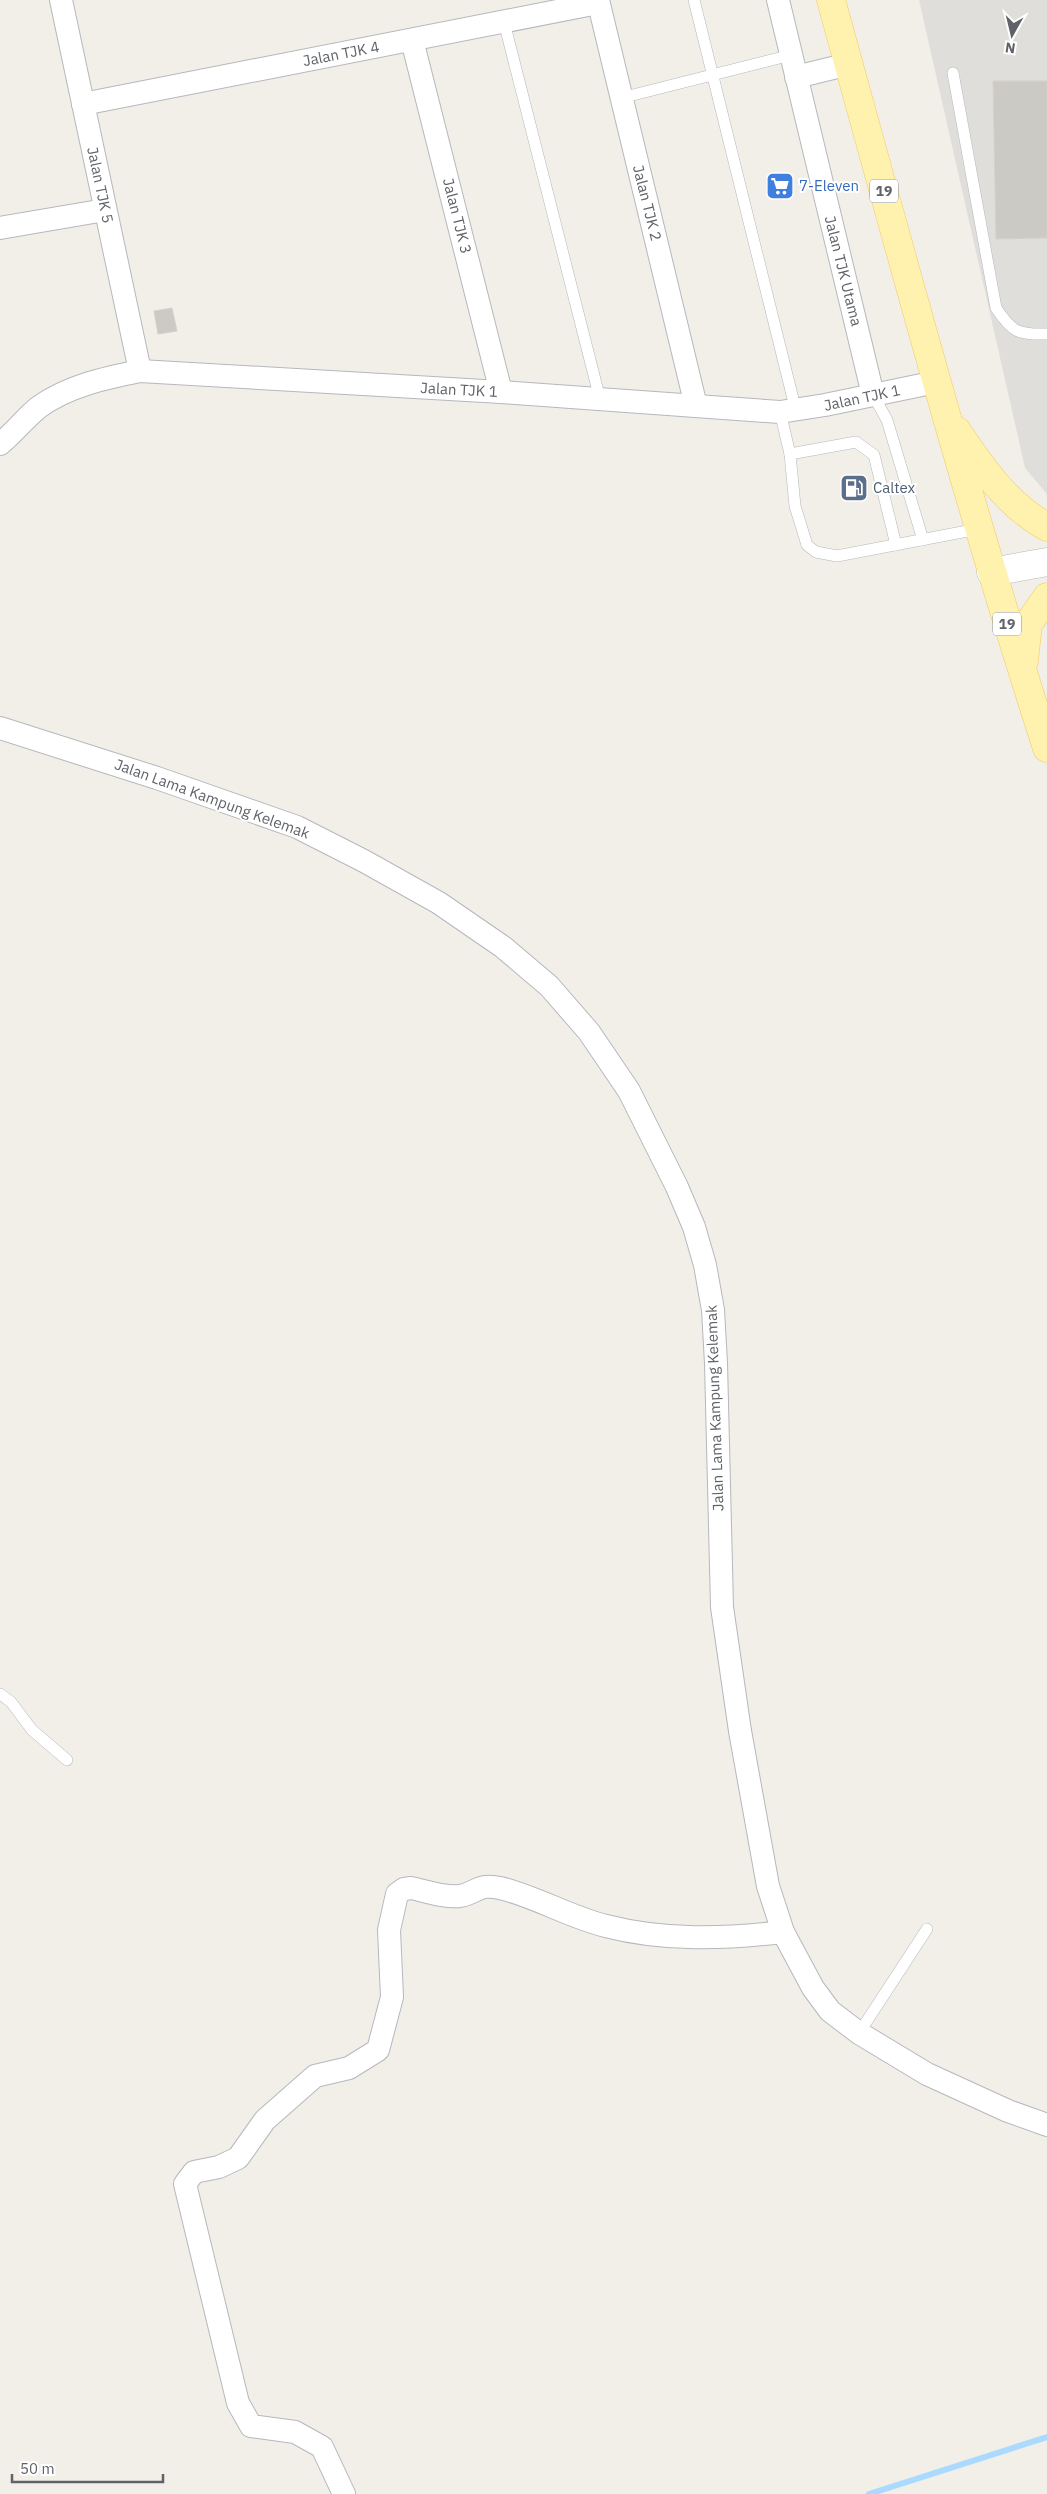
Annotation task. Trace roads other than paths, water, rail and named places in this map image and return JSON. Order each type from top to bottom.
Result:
[{"type":"main road","name":"19","points":[[831,0],[978,529],[1047,748]]},
{"type":"main road","points":[[944,410],[995,482],[1015,505],[1047,528]]},
{"type":"main road","points":[[1024,676],[1028,624],[1047,597]]},
{"type":"street","name":"Jalan TJK 5","points":[[61,0],[140,371]]},
{"type":"street","name":"Jalan TJK Utama","points":[[778,0],[873,395]]},
{"type":"street","name":"Jalan TJK 4","points":[[83,104],[598,2]]},
{"type":"street","name":"Jalan TJK 2","points":[[598,2],[696,406]]},
{"type":"street","name":"Jalan TJK 3","points":[[412,40],[501,392]]},
{"type":"street","points":[[794,66],[849,64]]},
{"type":"street","points":[[0,228],[105,210]]},
{"type":"street","name":"Jalan TJK 1","points":[[0,444],[39,408],[57,395],[108,378],[140,371],[501,392],[788,412],[936,382]]},
{"type":"street","points":[[991,572],[1047,562]]},
{"type":"street","name":"Jalan Lama Kampung Kelemak","points":[[0,728],[157,778],[297,827],[439,903],[504,947],[549,986],[589,1032],[629,1091],[691,1219],[704,1265],[713,1310],[716,1364],[722,1607],[740,1731],[768,1886],[783,1932],[812,1988],[830,2011],[859,2033],[927,2074],[1008,2111],[1047,2125]]},
{"type":"street","points":[[344,2494],[322,2447],[295,2432],[251,2426],[238,2403],[185,2184],[194,2172],[219,2166],[238,2158],[265,2120],[315,2076],[349,2068],[378,2050],[392,1997],[389,1930],[397,1894],[404,1889],[412,1888],[460,1896],[478,1887],[489,1886],[510,1891],[562,1913],[606,1926],[644,1934],[722,1938],[783,1932]]},
{"type":"lane","points":[[694,0],[713,75],[788,412],[795,506],[807,545],[816,552],[836,556],[978,529]]},
{"type":"lane","points":[[504,22],[600,399]]},
{"type":"lane","points":[[621,98],[713,75],[794,66]]},
{"type":"lane","points":[[953,73],[996,308],[1008,326],[1027,335],[1047,334]]},
{"type":"lane","points":[[873,395],[887,420],[923,540]]},
{"type":"lane","points":[[790,454],[856,442],[874,455],[896,545]]},
{"type":"lane","points":[[0,1694],[11,1702],[32,1730],[67,1760]]},
{"type":"lane","points":[[859,2033],[927,1929]]},
{"type":"waterway","points":[[869,2494],[1047,2437]]},
{"type":"place","name":"7-Eleven","points":[[780,186]]},
{"type":"place","name":"Caltex","points":[[854,488]]}]
